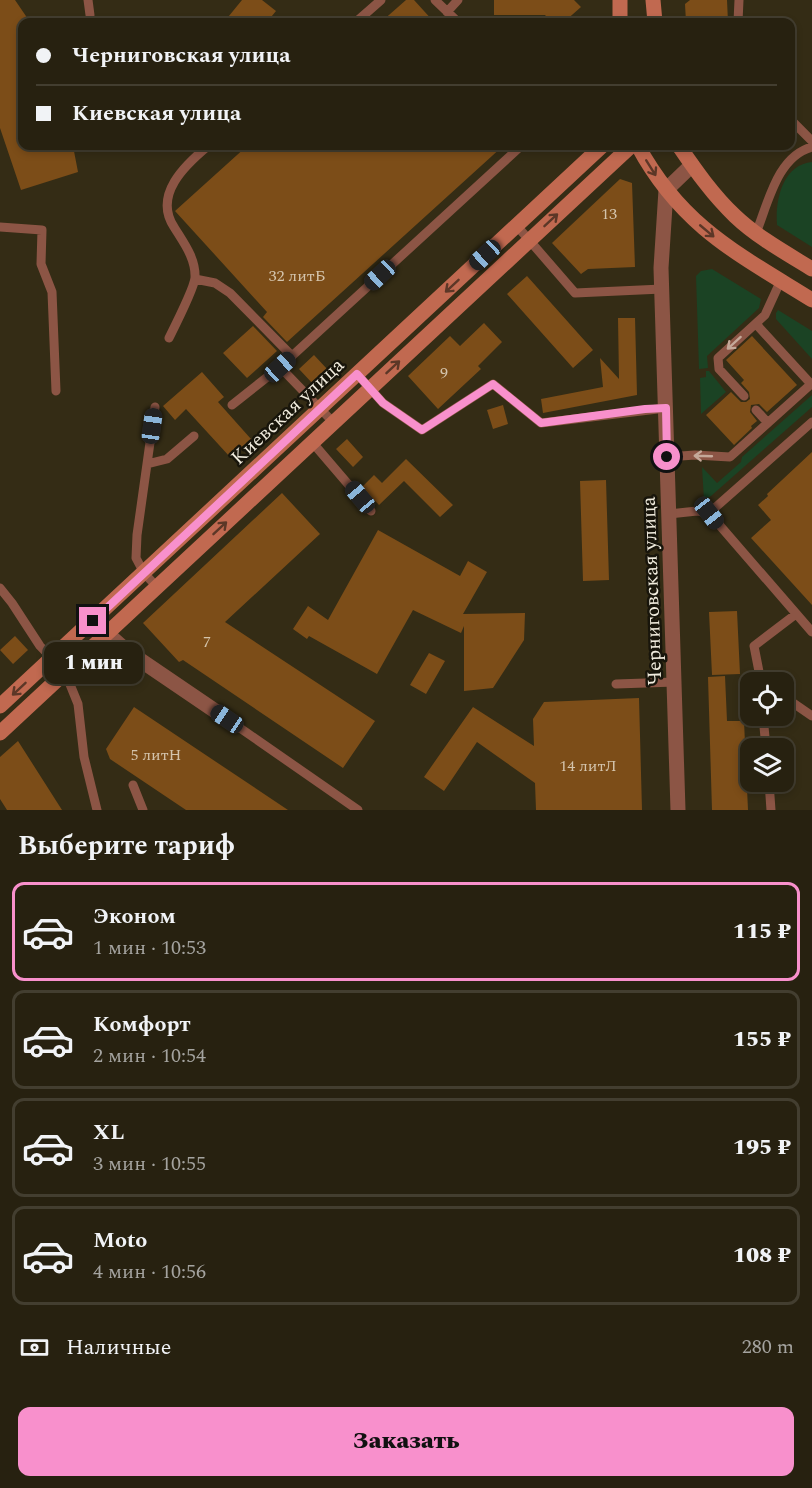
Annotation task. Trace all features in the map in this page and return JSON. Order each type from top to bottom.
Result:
[{"type":"main road","points":[[620,0],[620,18]]},
{"type":"main road","points":[[653,0],[655,18]]},
{"type":"main road","name":"Киевская улица","points":[[0,706],[598,150]]},
{"type":"main road","name":"Киевская улица","points":[[0,733],[627,150]]},
{"type":"main road","points":[[641,150],[666,190],[690,218],[720,242],[812,300]]},
{"type":"main road","points":[[683,150],[718,199],[756,233],[812,269]]},
{"type":"street","points":[[666,190],[692,165]]},
{"type":"street","name":"Черниговская улица","points":[[666,190],[662,289],[678,810]]},
{"type":"street","points":[[93,621],[106,634],[227,719]]},
{"type":"lane","points":[[88,0],[90,15]]},
{"type":"lane","points":[[361,18],[381,0]]},
{"type":"lane","points":[[435,0],[454,18]]},
{"type":"lane","points":[[447,12],[458,0]]},
{"type":"lane","points":[[738,18],[739,0]]},
{"type":"lane","points":[[795,123],[812,141]]},
{"type":"lane","points":[[756,233],[778,176],[804,149],[812,147]]},
{"type":"lane","points":[[169,338],[195,279],[192,257],[172,224],[166,209],[176,178],[189,161],[203,150]]},
{"type":"lane","points":[[232,405],[280,367],[517,150]]},
{"type":"lane","points":[[517,226],[575,293],[662,289]]},
{"type":"lane","points":[[0,227],[42,230],[41,264],[52,292],[56,391]]},
{"type":"lane","points":[[195,279],[215,283],[230,293],[292,356]]},
{"type":"lane","points":[[744,396],[719,369],[718,358],[765,315],[781,280]]},
{"type":"lane","points":[[667,457],[694,455],[730,457],[811,384],[756,324]]},
{"type":"lane","points":[[766,351],[774,344]]},
{"type":"lane","points":[[781,367],[788,360]]},
{"type":"lane","points":[[280,367],[333,422]]},
{"type":"lane","points":[[357,374],[383,403],[422,430],[493,384],[541,423],[666,408]]},
{"type":"lane","points":[[731,383],[739,375]]},
{"type":"lane","points":[[155,407],[136,535],[136,558],[144,573],[157,587]]},
{"type":"lane","points":[[756,410],[768,423]]},
{"type":"lane","points":[[709,513],[812,422]]},
{"type":"lane","points":[[147,464],[167,459],[194,436]]},
{"type":"lane","points":[[312,442],[371,511]]},
{"type":"lane","points":[[669,514],[697,511],[709,513],[812,632]]},
{"type":"lane","points":[[0,588],[40,646],[65,672],[78,704],[84,757],[97,810]]},
{"type":"lane","points":[[760,672],[754,646],[796,614]]},
{"type":"lane","points":[[616,684],[675,682]]},
{"type":"lane","points":[[794,704],[812,716]]},
{"type":"lane","points":[[0,706],[14,720]]},
{"type":"lane","points":[[227,719],[358,810]]},
{"type":"lane","points":[[134,785],[143,810]]},
{"type":"lane","points":[[770,792],[771,810]]},
{"type":"green space","points":[[812,162],[812,247],[777,225],[777,205],[787,177],[802,165]]},
{"type":"green space","points":[[712,269],[761,299],[759,308],[707,356],[708,368],[699,369],[696,276],[701,271]]},
{"type":"green space","points":[[778,310],[812,331],[812,359],[776,319]]},
{"type":"green space","points":[[706,371],[709,371],[726,392],[701,414],[700,378],[706,377]]},
{"type":"green space","points":[[812,395],[812,407],[704,500],[702,467],[717,483],[741,462],[742,457]]},
{"type":"building","points":[[0,0],[15,0],[27,18],[18,18],[18,150],[74,150],[78,172],[21,190],[0,128]]},
{"type":"building","points":[[242,0],[262,0],[276,11],[270,18],[227,18]]},
{"type":"building","points":[[406,0],[414,0],[430,18],[386,18]]},
{"type":"building","points":[[494,0],[574,0],[581,7],[569,18],[543,18],[546,15],[494,15]]},
{"type":"building","points":[[690,0],[727,0],[728,18],[686,18],[685,4]]},
{"type":"building","points":[[243,150],[499,150],[287,342],[263,317],[267,312],[175,211]]},
{"type":"building","points":[[620,179],[632,183],[635,267],[588,269],[581,274],[552,243]]},
{"type":"building","points":[[527,276],[593,350],[573,368],[507,294]]},
{"type":"building","points":[[618,318],[635,318],[637,395],[543,413],[541,399],[603,387],[600,358],[619,379]]},
{"type":"building","points":[[484,323],[502,342],[478,366],[481,369],[438,409],[408,376],[450,336],[460,346]]},
{"type":"building","points":[[253,326],[277,351],[247,378],[223,353]]},
{"type":"building","points":[[752,336],[797,385],[767,412],[759,404],[751,405],[750,412],[757,421],[734,445],[706,415],[731,392],[741,402],[750,399],[749,392],[741,383],[744,380],[726,360]]},
{"type":"building","points":[[314,355],[328,370],[313,384],[299,369]]},
{"type":"building","points":[[202,372],[224,397],[218,402],[251,439],[230,457],[186,409],[175,420],[163,406]]},
{"type":"building","points":[[503,405],[508,424],[493,429],[487,410]]},
{"type":"building","points":[[347,439],[363,457],[353,467],[336,449]]},
{"type":"building","points":[[812,452],[812,605],[751,538],[771,520],[758,505]]},
{"type":"building","points":[[406,459],[453,505],[440,517],[404,481],[379,505],[362,487],[374,475],[382,483]]},
{"type":"building","points":[[606,480],[609,580],[583,581],[580,481]]},
{"type":"building","points":[[282,493],[320,534],[225,622],[375,721],[343,768],[183,660],[179,662],[143,623]]},
{"type":"building","points":[[378,530],[460,576],[468,561],[487,572],[463,614],[525,613],[524,640],[493,688],[464,691],[464,626],[461,633],[413,610],[377,674],[309,636],[307,639],[293,629],[308,606],[328,620]]},
{"type":"building","points":[[737,611],[740,674],[712,675],[709,612]]},
{"type":"building","points":[[15,636],[28,650],[13,664],[0,650]]},
{"type":"building","points":[[429,653],[445,661],[426,694],[410,685]]},
{"type":"building","points":[[725,676],[727,721],[740,721],[740,726],[744,726],[745,738],[740,738],[740,792],[747,792],[748,810],[712,810],[708,677]]},
{"type":"building","points":[[639,698],[642,810],[536,810],[535,783],[477,742],[444,791],[424,777],[473,707],[534,746],[533,719],[544,702]]},
{"type":"building","points":[[134,707],[288,810],[186,810],[110,759],[106,749]]},
{"type":"building","points":[[18,741],[62,810],[7,810],[0,799],[0,757]]},
{"type":"route","points":[[93,621],[357,374],[383,403],[422,430],[493,384],[541,423],[666,408],[667,457]]}]
